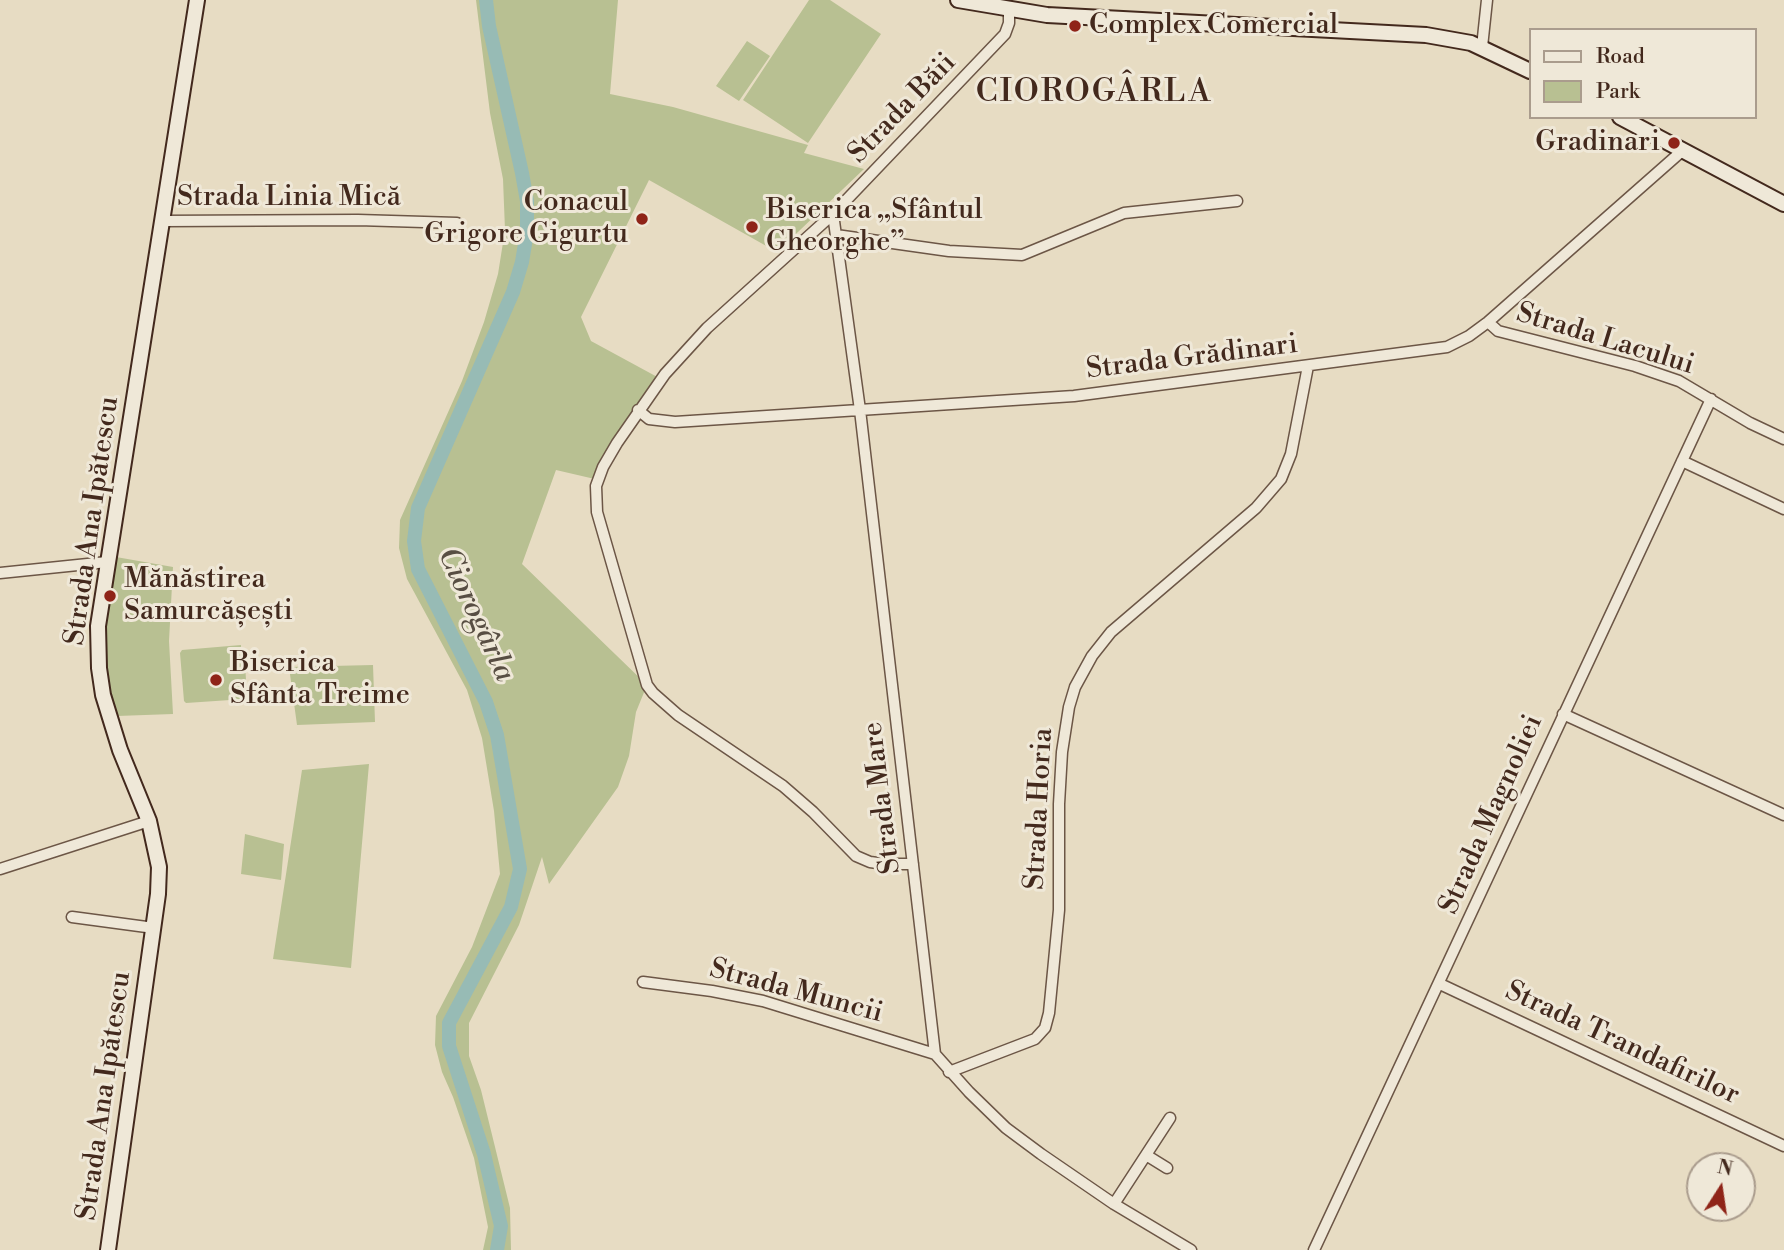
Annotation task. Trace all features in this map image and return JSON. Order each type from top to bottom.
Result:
[{"type":"main road","name":"Strada Ana Ipătescu","points":[[108,1250],[154,928],[159,867],[149,821],[120,750],[100,682],[98,626],[197,0]]},
{"type":"main road","points":[[958,0],[1008,5],[1047,15],[1426,35],[1460,40],[1482,47],[1528,70]]},
{"type":"main road","points":[[1624,119],[1784,204]]},
{"type":"street","points":[[1482,47],[1487,0]]},
{"type":"street","name":"Strada Băii","points":[[914,864],[870,862],[856,856],[791,792],[678,715],[653,693],[647,684],[597,512],[596,486],[603,467],[638,410],[665,374],[707,328],[833,214],[1005,34],[1009,23],[1008,5]]},
{"type":"street","name":"Strada Grădinari","points":[[638,410],[649,419],[675,422],[1074,396],[1434,350],[1460,342],[1488,323],[1682,151]]},
{"type":"street","points":[[836,235],[949,251],[1022,255],[1124,212],[1237,201]]},
{"type":"street","name":"Strada Mare","points":[[833,214],[860,410],[935,1054]]},
{"type":"street","name":"Strada Linia Mică","points":[[163,221],[358,220],[457,223]]},
{"type":"street","name":"Strada Lacului","points":[[1488,323],[1498,331],[1664,375],[1691,387],[1750,423],[1784,439]]},
{"type":"street","name":"Strada Horia","points":[[949,1072],[1035,1039],[1045,1028],[1049,1013],[1059,910],[1061,764],[1069,707],[1075,687],[1111,632],[1256,508],[1281,480],[1291,454],[1308,366]]},
{"type":"street","name":"Strada Magnoliei","points":[[1314,1250],[1711,399]]},
{"type":"street","points":[[1682,461],[1784,509]]},
{"type":"street","points":[[0,573],[107,562]]},
{"type":"street","points":[[1563,714],[1784,816]]},
{"type":"street","points":[[0,869],[149,821]]},
{"type":"street","points":[[72,917],[154,928]]},
{"type":"street","name":"Strada Muncii","points":[[643,982],[763,1001],[935,1054]]},
{"type":"street","name":"Strada Trandafirilor","points":[[1440,984],[1784,1146]]},
{"type":"street","points":[[935,1054],[949,1072],[1006,1128],[1114,1203],[1191,1250]]},
{"type":"street","points":[[1114,1203],[1170,1118]]},
{"type":"street","points":[[1146,1155],[1167,1168]]},
{"type":"green space","points":[[476,0],[618,0],[610,94],[673,107],[808,145],[804,153],[864,169],[777,252],[649,180],[581,317],[591,341],[661,379],[599,480],[556,470],[522,564],[647,685],[636,712],[629,756],[618,787],[549,884],[542,857],[519,925],[469,1023],[469,1056],[481,1090],[510,1208],[511,1250],[483,1250],[488,1227],[474,1158],[442,1072],[435,1045],[436,1016],[472,947],[500,874],[494,811],[482,738],[467,690],[407,579],[399,548],[400,520],[462,381],[484,322],[498,274],[505,230],[503,179],[490,113]]},
{"type":"green space","points":[[809,0],[830,0],[881,34],[808,143],[743,100]]},
{"type":"green space","points":[[747,41],[770,56],[739,101],[716,86]]},
{"type":"green space","points":[[116,557],[173,567],[169,641],[173,714],[117,716],[107,690],[106,630]]},
{"type":"green space","points":[[241,645],[241,649],[244,649],[245,699],[186,703],[180,653],[182,650]]},
{"type":"green space","points":[[373,665],[375,722],[297,725],[289,667]]},
{"type":"green space","points":[[369,764],[351,968],[273,959],[302,770]]},
{"type":"green space","points":[[245,834],[284,844],[281,880],[241,874]]},
{"type":"waterway","name":"Ciorogârla","points":[[486,0],[489,26],[527,201],[527,232],[513,292],[418,508],[414,541],[418,569],[486,702],[497,735],[520,869],[511,907],[449,1023],[449,1046],[484,1154],[501,1226],[497,1250]]},
{"type":"place","name":"Complex Comercial","points":[[1075,26]]},
{"type":"place","name":"Gradinari","points":[[1674,143]]},
{"type":"place","name":"Conacul Grigore Gigurtu","points":[[642,219]]},
{"type":"place","name":"Biserica „Sfântul Gheorghe”","points":[[752,227]]},
{"type":"place","name":"Mănăstirea Samurcășești","points":[[110,596]]},
{"type":"place","name":"Biserica Sfânta Treime","points":[[216,680]]},
{"type":"district","name":"CIOROGÂRLA","points":[[1094,93]]}]
